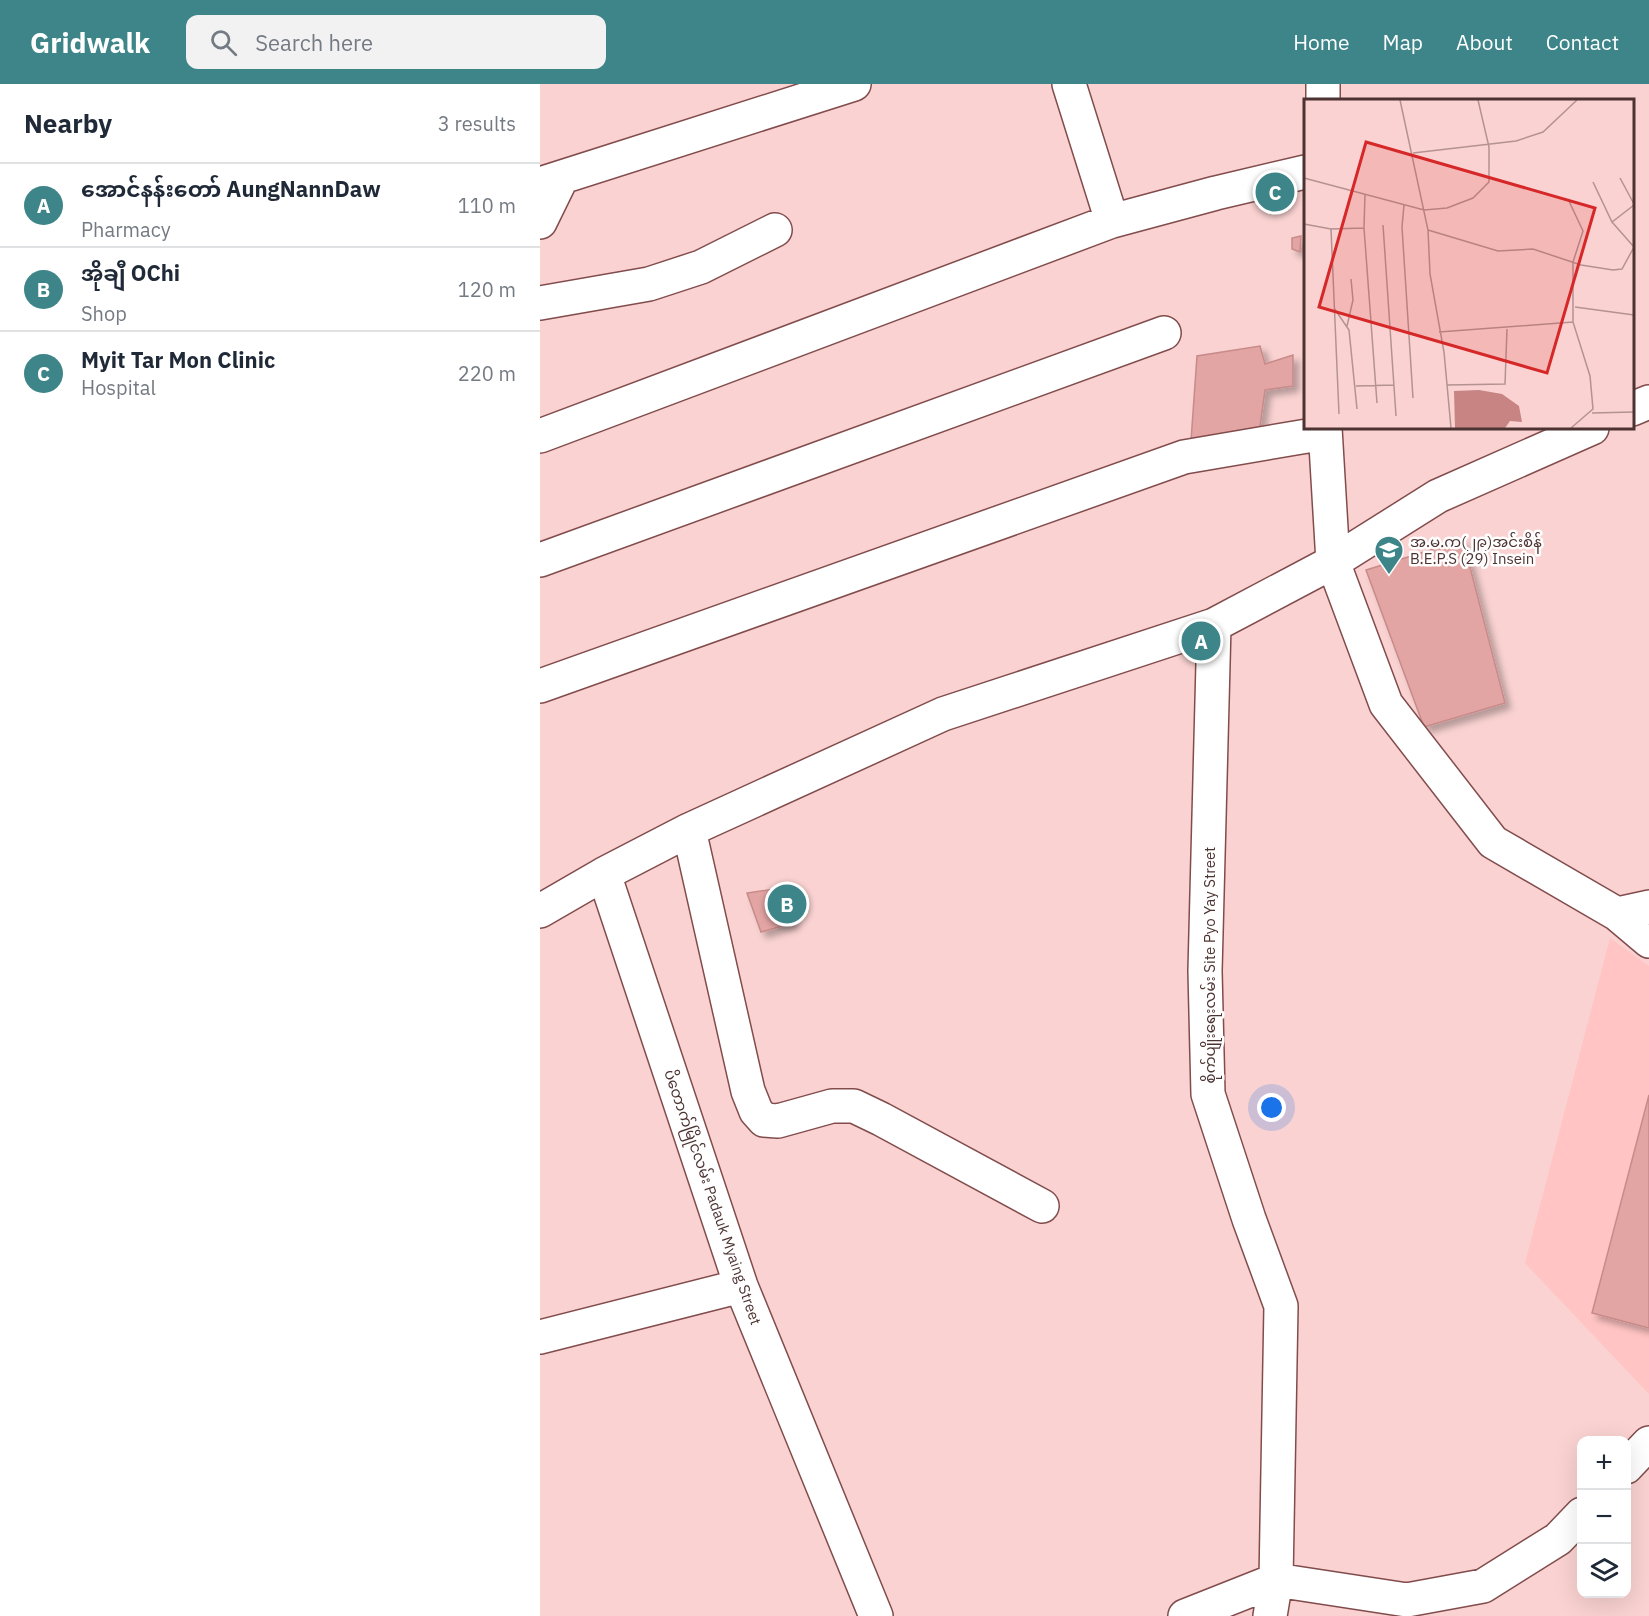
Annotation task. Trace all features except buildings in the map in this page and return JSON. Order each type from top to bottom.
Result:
[{"type":"street","points":[[540,222],[551,181],[854,84]]},
{"type":"street","points":[[1069,84],[1112,221]]},
{"type":"street","points":[[540,436],[1112,221],[1304,172]]},
{"type":"street","points":[[540,303],[650,284],[701,267],[775,230]]},
{"type":"street","points":[[540,560],[1164,333]]},
{"type":"street","points":[[1634,408],[1649,402]]},
{"type":"street","points":[[540,911],[604,874],[689,830],[943,714],[1214,625],[1333,562],[1438,496],[1590,429]]},
{"type":"street","points":[[540,686],[1184,457],[1325,430],[1333,562],[1386,704],[1493,842],[1617,914],[1649,941]]},
{"type":"street","name":"စိုက်ပျိုးရေးလမ်း Site Pyo Yay Street","points":[[1214,625],[1206,971],[1208,1094],[1248,1219],[1281,1306],[1276,1580],[1270,1616]]},
{"type":"street","points":[[689,830],[748,1091],[756,1111],[764,1120],[778,1121],[832,1106],[854,1106],[1042,1206]]},
{"type":"street","name":"ပိတောက်မြိုင်လမ်း Padauk Myaing Street","points":[[604,874],[741,1286],[876,1616]]},
{"type":"street","points":[[1617,914],[1649,907]]},
{"type":"street","points":[[540,1337],[741,1286]]},
{"type":"street","points":[[1631,1462],[1649,1443]]},
{"type":"street","points":[[1185,1616],[1276,1580],[1407,1600],[1484,1586],[1558,1539],[1577,1518]]},
{"type":"shaded area","points":[[1610,938],[1649,966],[1649,1394],[1525,1263]]},
{"type":"place","name":"Myit Tar Mon Clinic","points":[[1275,192]]},
{"type":"place","name":"အ.မ.က(၂၉)အင်းစိန် B.E.P.S (29) Insein","points":[[1389,576]]},
{"type":"place","name":"အောင်နန်းတော် AungNannDaw","points":[[1201,641]]},
{"type":"place","name":"အိုချီ OChi","points":[[787,904]]}]
